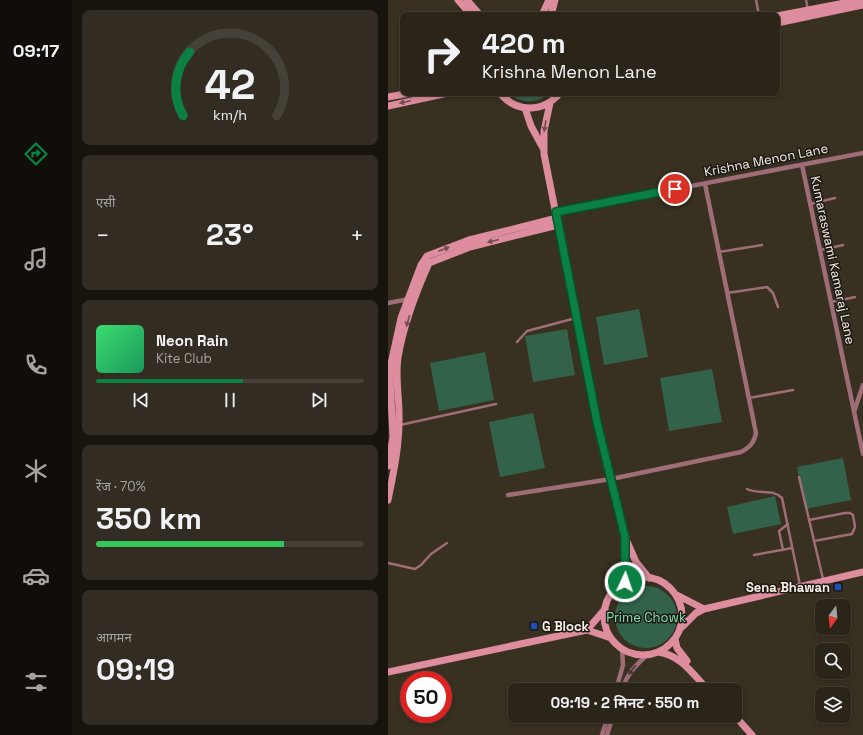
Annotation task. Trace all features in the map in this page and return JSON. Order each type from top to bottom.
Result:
[{"type":"main road","points":[[458,0],[468,12]]},
{"type":"main road","points":[[467,0],[477,12]]},
{"type":"main road","points":[[543,12],[548,0]]},
{"type":"main road","points":[[552,12],[555,0]]},
{"type":"main road","points":[[780,15],[860,0]]},
{"type":"main road","points":[[780,22],[863,5]]},
{"type":"main road","points":[[388,97],[400,95]]},
{"type":"main road","points":[[388,106],[434,96]]},
{"type":"main road","points":[[503,96],[511,103],[525,108],[536,108],[550,102],[557,96]]},
{"type":"main road","points":[[550,102],[544,131],[544,150],[597,422],[625,537],[636,562],[649,578]]},
{"type":"main road","points":[[525,108],[531,126],[544,150]]},
{"type":"main road","points":[[388,466],[393,437],[390,416],[391,364],[401,318],[421,265],[427,256],[469,240],[557,218]]},
{"type":"main road","points":[[388,500],[399,425],[397,378],[398,358],[408,320],[429,263],[470,246],[557,218]]},
{"type":"main road","points":[[625,537],[625,582]]},
{"type":"main road","points":[[680,628],[696,613],[704,609],[823,580],[863,572]]},
{"type":"main road","points":[[587,630],[605,609],[612,593],[625,582],[636,578],[649,578],[663,584],[675,594],[704,609]]},
{"type":"main road","points":[[388,672],[587,630],[611,638],[622,648],[634,654],[647,655],[668,647],[675,639],[680,628],[681,607],[675,594]]},
{"type":"main road","points":[[605,609],[604,619],[611,638]]},
{"type":"main road","points":[[675,639],[677,648],[682,656],[706,683]]},
{"type":"main road","points":[[658,652],[673,655],[682,662],[702,683]]},
{"type":"main road","points":[[737,723],[748,735]]},
{"type":"main road","points":[[741,723],[752,735]]},
{"type":"street","name":"Krishna Menon Lane","points":[[557,218],[585,205],[704,184],[863,153]]},
{"type":"street","name":"Kumaraswami Kamaraj Lane","points":[[802,165],[863,454]]},
{"type":"street","points":[[508,495],[611,479],[741,452],[749,448],[754,441],[756,433],[704,184]]},
{"type":"street","points":[[388,303],[409,299]]},
{"type":"street","points":[[854,414],[863,385]]},
{"type":"street","points":[[618,683],[623,665],[622,648]]},
{"type":"street","points":[[624,683],[632,668],[647,655]]},
{"type":"street","points":[[602,735],[606,723]]},
{"type":"street","points":[[607,735],[611,723]]},
{"type":"lane","points":[[756,0],[758,12]]},
{"type":"lane","points":[[806,0],[808,10]]},
{"type":"lane","points":[[810,204],[835,198]]},
{"type":"lane","points":[[718,252],[762,245]]},
{"type":"lane","points":[[820,250],[842,245]]},
{"type":"lane","points":[[727,293],[768,288],[773,293],[778,307]]},
{"type":"lane","points":[[831,302],[855,297]]},
{"type":"lane","points":[[517,342],[527,331],[577,318]]},
{"type":"lane","points":[[749,398],[793,390]]},
{"type":"lane","points":[[399,425],[496,404]]},
{"type":"lane","points":[[799,477],[823,580]]},
{"type":"lane","points":[[747,489],[777,493],[782,498],[800,586]]},
{"type":"lane","points":[[809,520],[845,514],[853,515],[855,527],[852,534],[814,541]]},
{"type":"lane","points":[[783,550],[779,531],[788,524]]},
{"type":"lane","points":[[388,563],[415,569],[431,554],[447,543]]},
{"type":"lane","points":[[754,555],[792,548]]},
{"type":"green space","points":[[512,96],[546,96],[534,101],[524,101]]},
{"type":"green space","points":[[639,309],[648,357],[604,365],[596,317]]},
{"type":"green space","points":[[567,329],[575,375],[533,382],[525,336]]},
{"type":"green space","points":[[485,352],[494,400],[439,411],[430,363]]},
{"type":"green space","points":[[712,369],[722,422],[669,431],[660,378]]},
{"type":"green space","points":[[533,413],[545,468],[500,477],[489,422]]},
{"type":"green space","points":[[843,458],[851,500],[805,509],[797,467]]},
{"type":"green space","points":[[775,496],[781,524],[733,534],[727,507]]},
{"type":"green space","name":"Prime Chowk","points":[[646,586],[663,591],[668,595],[672,600],[677,617],[672,634],[668,639],[663,643],[646,648],[629,643],[624,639],[620,634],[615,617],[620,600],[624,595],[629,591]]},
{"type":"place","name":"Sena Bhawan","points":[[838,587]]},
{"type":"place","name":"G Block","points":[[534,626]]},
{"type":"route","points":[[625,582],[625,537],[597,422],[556,212],[585,205],[675,189]]}]
